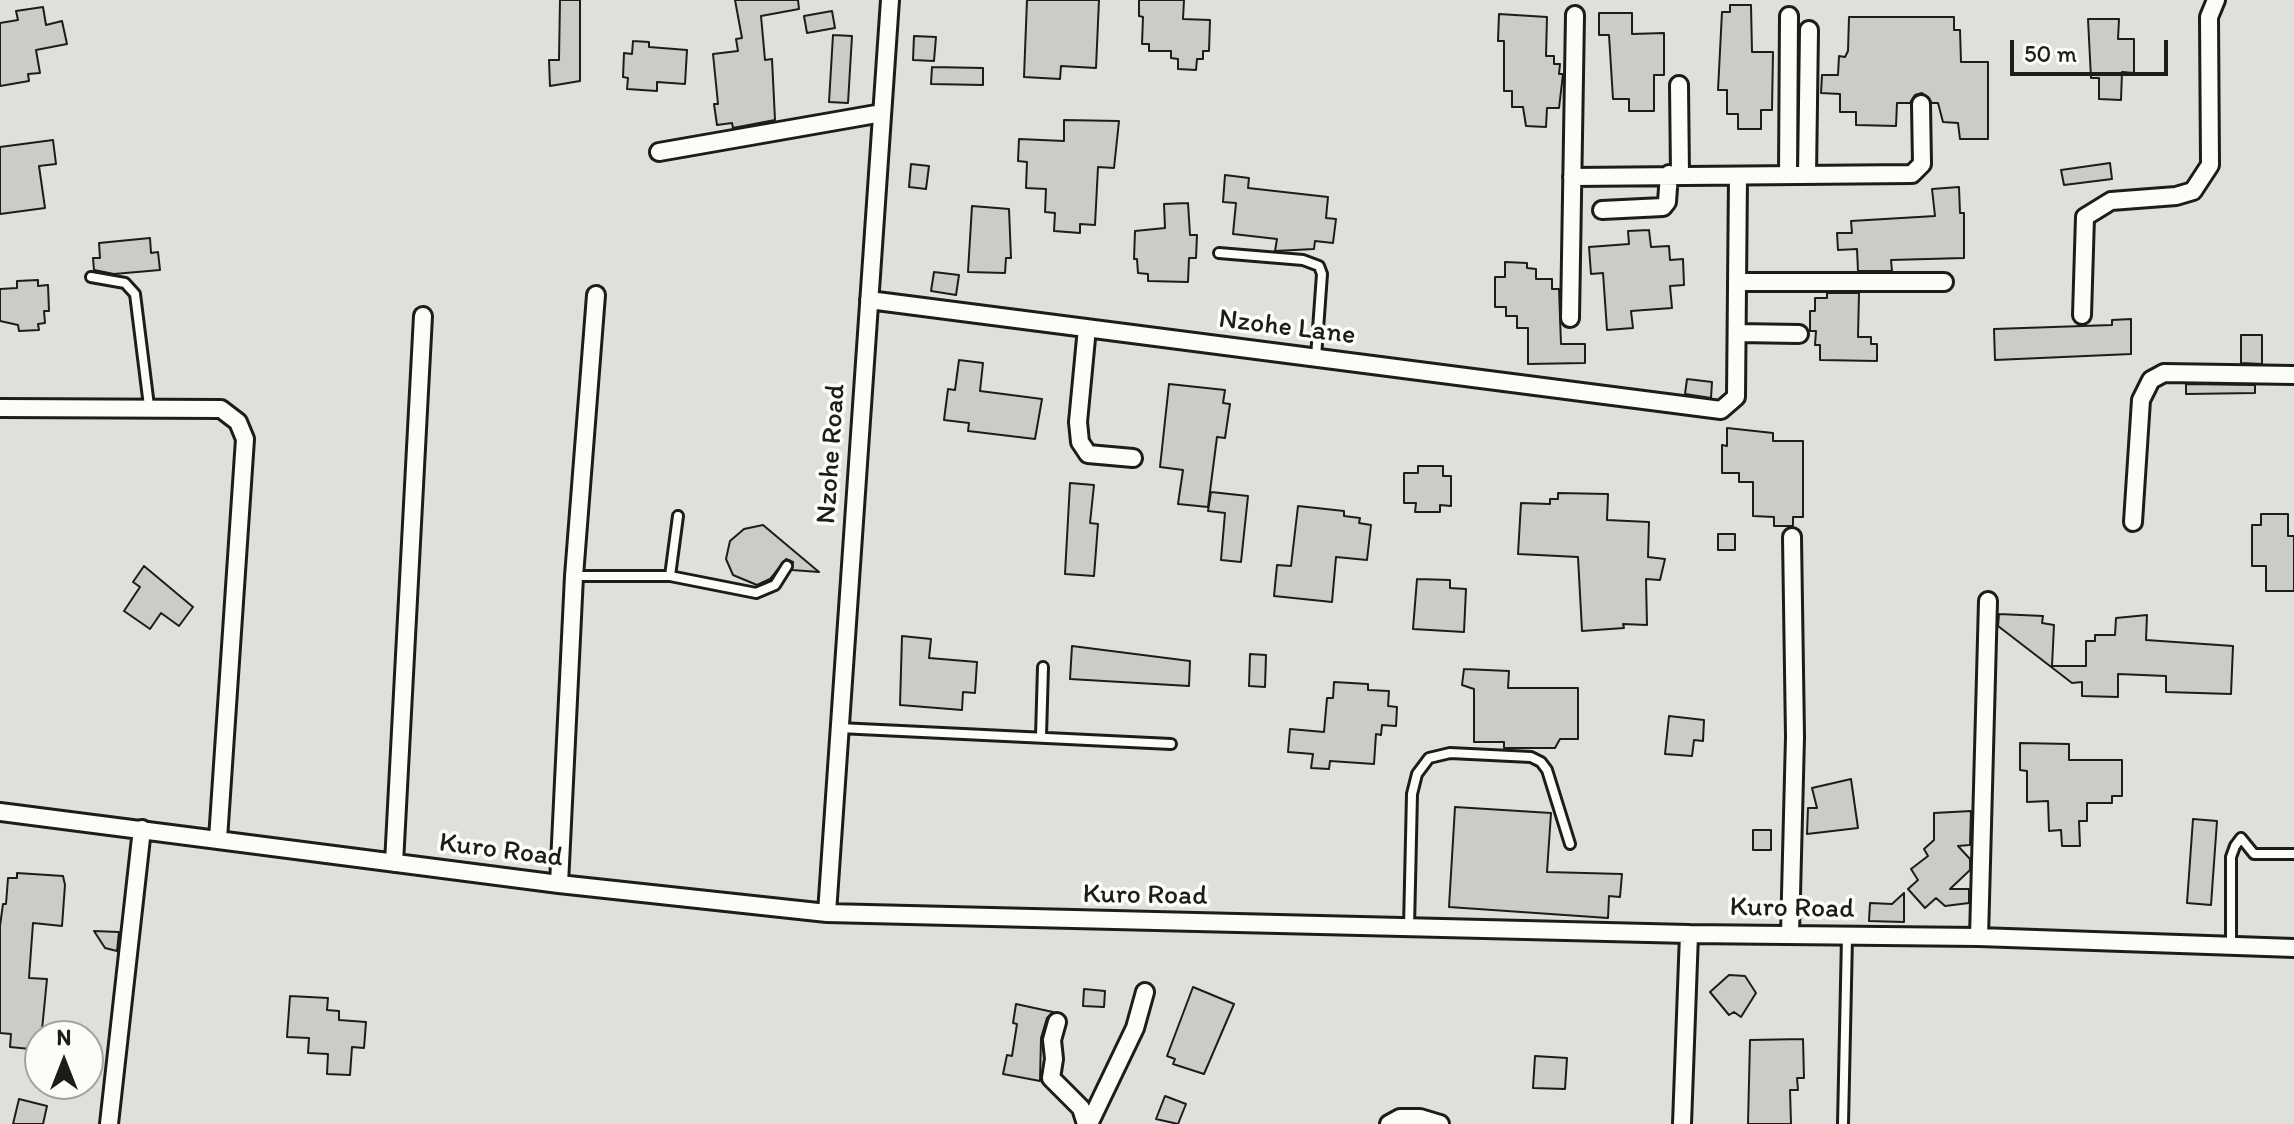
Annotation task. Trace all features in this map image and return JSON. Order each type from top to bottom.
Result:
[{"type":"street","name":"Nzohe Road","points":[[827,913],[890,0]]},
{"type":"street","points":[[2082,315],[2082,229],[2085,217],[2096,207],[2111,201],[2176,196],[2193,191],[2210,165],[2209,17],[2216,0]]},
{"type":"street","points":[[1570,318],[1575,15]]},
{"type":"street","points":[[1788,175],[1789,16]]},
{"type":"street","points":[[1807,175],[1809,30]]},
{"type":"street","points":[[1602,210],[1663,207],[1667,202],[1675,174],[1679,85]]},
{"type":"street","points":[[1572,177],[1919,171],[1921,104]]},
{"type":"street","points":[[659,152],[882,113]]},
{"type":"street","points":[[1738,176],[1738,333],[1799,334]]},
{"type":"street","points":[[1738,282],[1944,282]]},
{"type":"street","points":[[559,884],[574,576],[596,295]]},
{"type":"street","name":"Nzohe Lane","points":[[869,300],[1721,410],[1736,397],[1738,333]]},
{"type":"street","points":[[394,863],[423,316]]},
{"type":"street","points":[[1087,328],[1078,422],[1080,442],[1088,454],[1133,458]]},
{"type":"street","points":[[2133,522],[2141,400],[2151,380],[2164,373],[2294,375]]},
{"type":"street","points":[[0,408],[149,406],[221,409],[238,422],[245,439],[218,839]]},
{"type":"street","points":[[1790,934],[1795,737],[1792,537]]},
{"type":"street","points":[[1979,937],[1988,601]]},
{"type":"street","name":"Kuro Road","points":[[0,812],[559,884],[827,913],[1689,934],[1979,937],[2294,948]]},
{"type":"street","points":[[109,1124],[142,829]]},
{"type":"street","points":[[1682,1124],[1689,934]]},
{"type":"street","points":[[1088,1124],[1116,1073],[1135,1028],[1145,992]]},
{"type":"street","points":[[1057,1022],[1052,1040],[1054,1059],[1051,1078],[1081,1108],[1088,1124]]},
{"type":"street","points":[[1389,1124],[1400,1118],[1420,1118],[1440,1124]]},
{"type":"lane","points":[[1219,253],[1303,260],[1319,266],[1322,274],[1316,357]]},
{"type":"lane","points":[[91,277],[125,283],[135,294],[149,406]]},
{"type":"lane","points":[[670,576],[678,516]]},
{"type":"lane","points":[[574,576],[670,576],[756,593],[775,585],[787,566]]},
{"type":"lane","points":[[1041,736],[1043,667]]},
{"type":"lane","points":[[838,728],[1171,744]]},
{"type":"lane","points":[[1409,928],[1412,794],[1417,774],[1429,758],[1450,753],[1531,757],[1541,762],[1547,770],[1570,844]]},
{"type":"lane","points":[[2231,946],[2231,857],[2235,846],[2241,838],[2254,854],[2294,854]]},
{"type":"lane","points":[[1843,1124],[1847,937]]},
{"type":"shaded area","points":[[0,0],[2294,0],[2294,1124],[0,1124]]},
{"type":"building","points":[[560,0],[580,0],[580,81],[550,86],[549,60],[559,60]]},
{"type":"building","points":[[735,0],[798,0],[799,9],[761,16],[765,60],[772,59],[775,120],[733,128],[732,123],[717,125],[713,54],[738,51],[736,39],[742,38]]},
{"type":"building","points":[[1027,0],[1099,0],[1096,68],[1061,66],[1060,79],[1024,77]]},
{"type":"building","points":[[1139,0],[1184,0],[1183,19],[1210,20],[1209,51],[1203,51],[1203,59],[1197,59],[1196,70],[1178,69],[1178,59],[1171,58],[1171,51],[1149,51],[1149,44],[1142,44],[1143,17],[1139,16]]},
{"type":"building","points":[[1730,5],[1751,5],[1752,52],[1773,52],[1772,110],[1761,110],[1761,129],[1738,129],[1738,114],[1727,114],[1727,90],[1718,90],[1722,12],[1730,12]]},
{"type":"building","points":[[43,7],[46,25],[62,21],[67,44],[36,50],[40,73],[28,74],[29,81],[0,86],[0,23],[18,20],[16,11]]},
{"type":"building","points":[[832,11],[835,28],[807,33],[804,16]]},
{"type":"building","points":[[1599,13],[1632,13],[1632,34],[1664,33],[1664,75],[1654,75],[1654,111],[1629,111],[1629,99],[1613,99],[1609,35],[1599,35]]},
{"type":"building","points":[[1499,14],[1547,17],[1546,56],[1554,56],[1554,64],[1560,64],[1559,74],[1563,74],[1559,108],[1547,108],[1546,127],[1526,126],[1523,107],[1512,107],[1512,91],[1504,91],[1504,41],[1498,41]]},
{"type":"building","points":[[1849,17],[1954,17],[1954,30],[1960,30],[1961,62],[1988,62],[1988,139],[1960,139],[1958,123],[1943,122],[1938,103],[1932,103],[1922,93],[1915,95],[1910,103],[1897,103],[1896,126],[1856,125],[1856,112],[1840,112],[1840,94],[1821,93],[1822,75],[1838,75],[1839,56],[1845,57],[1848,51]]},
{"type":"building","points":[[2088,19],[2119,19],[2118,39],[2134,39],[2134,73],[2122,72],[2121,100],[2099,99],[2099,78],[2091,78]]},
{"type":"building","points":[[833,35],[852,36],[848,103],[829,102]]},
{"type":"building","points":[[914,36],[936,37],[934,61],[913,60]]},
{"type":"building","points":[[633,41],[649,42],[649,47],[687,50],[685,84],[657,82],[657,91],[627,89],[628,78],[623,77],[624,53],[632,54]]},
{"type":"building","points":[[932,67],[983,68],[983,85],[931,84]]},
{"type":"building","points":[[1064,120],[1119,121],[1114,168],[1098,167],[1095,225],[1080,224],[1080,233],[1054,231],[1055,213],[1045,212],[1046,189],[1026,188],[1027,162],[1018,161],[1019,139],[1064,141]]},
{"type":"building","points":[[53,140],[56,164],[39,166],[45,208],[0,214],[0,147]]},
{"type":"building","points":[[2110,163],[2112,179],[2064,185],[2061,170]]},
{"type":"building","points":[[911,164],[929,166],[926,189],[909,187]]},
{"type":"building","points":[[1225,175],[1249,178],[1248,188],[1328,197],[1326,218],[1336,219],[1333,243],[1315,241],[1314,249],[1275,251],[1277,239],[1233,234],[1236,203],[1223,202]]},
{"type":"building","points":[[1959,187],[1960,213],[1964,213],[1964,258],[1891,260],[1892,271],[1858,271],[1857,249],[1838,250],[1837,233],[1852,233],[1851,221],[1935,216],[1932,189]]},
{"type":"building","points":[[1188,203],[1190,235],[1197,235],[1196,258],[1189,258],[1188,282],[1148,281],[1148,274],[1138,273],[1137,259],[1134,259],[1135,231],[1165,228],[1164,204]]},
{"type":"building","points":[[972,206],[1009,209],[1011,258],[1006,258],[1005,273],[968,272]]},
{"type":"building","points":[[1649,230],[1651,247],[1669,246],[1670,260],[1683,259],[1684,285],[1670,286],[1672,308],[1631,311],[1633,328],[1607,330],[1603,273],[1591,274],[1589,247],[1629,244],[1628,231]]},
{"type":"building","points":[[150,238],[151,253],[158,252],[160,270],[114,274],[94,270],[93,258],[100,258],[99,243]]},
{"type":"building","points":[[1505,262],[1527,263],[1527,268],[1536,269],[1536,279],[1552,279],[1552,289],[1559,289],[1561,344],[1585,344],[1585,363],[1528,364],[1528,328],[1517,328],[1517,316],[1506,316],[1506,307],[1495,307],[1495,277],[1505,277]]},
{"type":"building","points":[[934,272],[959,275],[956,295],[931,291]]},
{"type":"building","points":[[38,280],[38,286],[48,285],[49,311],[44,311],[45,323],[38,324],[39,330],[19,331],[18,325],[0,321],[0,289],[17,288],[17,281]]},
{"type":"building","points":[[1827,293],[1859,293],[1858,337],[1871,337],[1871,344],[1877,344],[1877,361],[1820,360],[1820,345],[1815,345],[1816,331],[1810,331],[1810,311],[1815,311],[1815,298],[1827,298]]},
{"type":"building","points":[[2131,319],[2131,354],[1995,360],[1994,329],[2112,325],[2112,320]]},
{"type":"building","points":[[2241,335],[2262,335],[2262,364],[2241,363]]},
{"type":"building","points":[[959,360],[983,363],[980,391],[1042,399],[1035,439],[968,431],[969,423],[944,420],[948,389],[955,390]]},
{"type":"building","points":[[1687,379],[1712,382],[1711,398],[1685,394]]},
{"type":"building","points":[[1169,384],[1225,390],[1223,403],[1230,404],[1225,438],[1217,437],[1208,507],[1178,504],[1183,470],[1160,467]]},
{"type":"building","points":[[2186,384],[2255,385],[2255,393],[2186,394]]},
{"type":"building","points":[[1727,428],[1773,433],[1773,441],[1803,441],[1803,517],[1793,517],[1793,526],[1774,526],[1774,517],[1753,516],[1753,482],[1739,482],[1739,473],[1722,473],[1722,445],[1727,446]]},
{"type":"building","points":[[1418,466],[1443,466],[1443,476],[1451,476],[1451,506],[1440,505],[1440,512],[1415,512],[1416,503],[1404,503],[1404,473],[1418,473]]},
{"type":"building","points":[[1070,483],[1094,485],[1090,523],[1098,524],[1094,576],[1065,574]]},
{"type":"building","points":[[1211,492],[1248,496],[1241,562],[1221,560],[1225,513],[1208,511]]},
{"type":"building","points":[[1558,493],[1608,494],[1607,520],[1649,522],[1648,557],[1665,559],[1660,580],[1646,579],[1647,625],[1623,624],[1624,628],[1582,631],[1578,557],[1518,554],[1521,503],[1550,504],[1550,499],[1558,499]]},
{"type":"building","points":[[1298,506],[1344,511],[1344,516],[1360,518],[1359,523],[1371,525],[1367,560],[1336,557],[1332,602],[1274,596],[1277,565],[1291,566]]},
{"type":"building","points":[[2261,514],[2288,514],[2288,536],[2294,536],[2294,591],[2266,591],[2266,566],[2252,566],[2252,525],[2261,525]]},
{"type":"building","points":[[763,525],[819,572],[792,570],[793,562],[786,559],[770,579],[757,585],[733,575],[726,559],[730,541],[744,529]]},
{"type":"building","points":[[1718,534],[1735,534],[1735,550],[1718,550]]},
{"type":"building","points":[[144,566],[193,607],[179,626],[161,613],[150,629],[124,611],[140,587],[133,582]]},
{"type":"building","points":[[1417,579],[1450,580],[1450,588],[1466,589],[1464,632],[1413,629]]},
{"type":"building","points":[[1999,614],[2043,616],[2042,623],[2054,625],[2052,666],[2086,666],[2086,641],[2095,641],[2095,635],[2115,635],[2116,618],[2147,615],[2146,640],[2233,646],[2231,694],[2166,692],[2166,676],[2118,674],[2118,697],[2082,696],[2082,682],[2072,683],[1998,626]]},
{"type":"building","points":[[902,636],[931,639],[929,658],[977,662],[975,693],[963,692],[962,710],[900,705]]},
{"type":"building","points":[[1072,646],[1190,661],[1189,686],[1070,679]]},
{"type":"building","points":[[1250,654],[1266,655],[1265,687],[1249,686]]},
{"type":"building","points":[[1464,669],[1509,671],[1508,688],[1578,688],[1578,739],[1560,739],[1555,748],[1504,748],[1504,742],[1474,742],[1474,689],[1462,685]]},
{"type":"building","points":[[1334,682],[1368,684],[1368,690],[1389,691],[1388,706],[1397,707],[1396,726],[1382,725],[1381,735],[1376,734],[1374,764],[1330,761],[1329,769],[1311,768],[1313,754],[1288,752],[1290,729],[1324,732],[1327,698],[1333,698]]},
{"type":"building","points":[[1669,716],[1704,720],[1703,741],[1694,740],[1692,756],[1665,754]]},
{"type":"building","points":[[2020,743],[2069,744],[2069,760],[2122,760],[2122,796],[2112,796],[2112,803],[2087,803],[2087,821],[2079,821],[2080,846],[2062,846],[2061,830],[2049,831],[2048,801],[2027,802],[2027,771],[2020,770]]},
{"type":"building","points":[[1851,779],[1858,828],[1807,834],[1808,808],[1817,808],[1812,788]]},
{"type":"building","points":[[1455,807],[1551,813],[1547,872],[1622,874],[1620,897],[1609,896],[1608,918],[1449,907]]},
{"type":"building","points":[[1971,811],[1970,845],[1958,846],[1970,859],[1970,870],[1950,889],[1969,889],[1969,903],[1945,906],[1936,898],[1925,908],[1908,889],[1918,880],[1911,869],[1928,856],[1924,849],[1934,840],[1934,813]]},
{"type":"building","points":[[2193,819],[2217,821],[2211,905],[2187,903]]},
{"type":"building","points":[[1753,830],[1771,830],[1771,850],[1753,850]]},
{"type":"building","points":[[17,873],[63,876],[65,885],[62,926],[33,923],[29,978],[47,979],[43,1020],[24,1020],[24,1048],[10,1047],[11,1034],[0,1033],[0,926],[8,878],[17,878]]},
{"type":"building","points":[[1904,893],[1904,922],[1869,921],[1870,903],[1892,904]]},
{"type":"building","points":[[94,931],[119,932],[117,951],[105,948]]},
{"type":"building","points":[[1729,975],[1745,976],[1756,993],[1741,1017],[1734,1012],[1729,1015],[1710,992]]},
{"type":"building","points":[[1193,987],[1234,1004],[1204,1074],[1173,1064],[1175,1059],[1167,1056]]},
{"type":"building","points":[[1084,989],[1105,991],[1104,1007],[1083,1006]]},
{"type":"building","points":[[290,996],[328,998],[327,1010],[339,1011],[339,1020],[366,1022],[364,1048],[352,1047],[350,1075],[327,1074],[328,1054],[308,1053],[309,1038],[287,1037]]},
{"type":"building","points":[[1016,1004],[1053,1012],[1047,1018],[1041,1038],[1040,1081],[1003,1074],[1007,1055],[1012,1056],[1017,1024],[1013,1023]]},
{"type":"building","points":[[1803,1039],[1804,1078],[1797,1078],[1798,1090],[1790,1090],[1791,1124],[1748,1124],[1750,1040]]},
{"type":"building","points":[[1535,1056],[1567,1058],[1565,1089],[1533,1088]]},
{"type":"building","points":[[1165,1096],[1186,1104],[1178,1124],[1156,1119]]},
{"type":"building","points":[[19,1099],[47,1106],[43,1124],[13,1124]]}]
